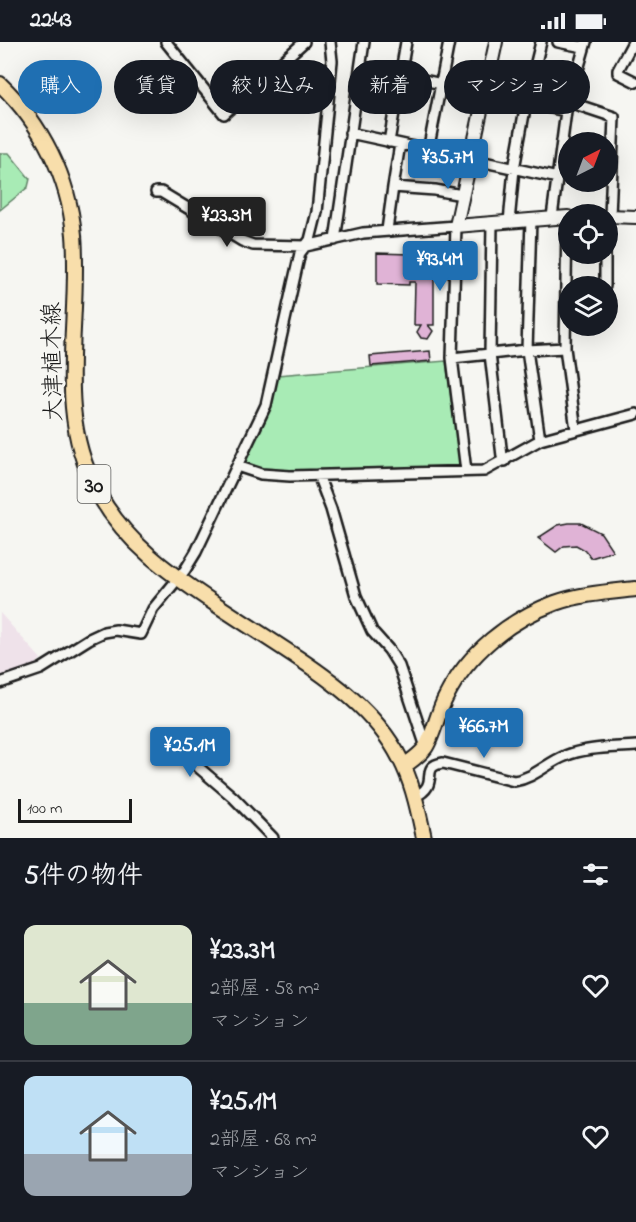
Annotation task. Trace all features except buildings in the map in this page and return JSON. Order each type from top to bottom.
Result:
[{"type":"main road","name":"大津植木線","points":[[0,84],[22,107],[44,140],[55,162],[69,204],[74,251],[71,400],[82,455],[98,491],[117,522],[143,551],[178,579],[349,695],[376,724],[404,766],[424,838]]},
{"type":"main road","points":[[404,766],[426,747],[446,696],[457,679],[473,658],[505,629],[521,619],[573,598],[636,589]]},
{"type":"street","points":[[166,42],[224,114],[304,42]]},
{"type":"street","points":[[0,683],[41,669],[104,632],[116,630],[141,634],[153,609],[178,579],[196,552],[266,405],[300,253],[310,240],[317,212],[321,180],[332,61],[330,42]]},
{"type":"street","points":[[362,60],[364,42]]},
{"type":"street","points":[[403,60],[406,42]]},
{"type":"street","points":[[428,151],[449,42]]},
{"type":"street","points":[[492,60],[496,42]]},
{"type":"street","points":[[537,60],[541,42]]},
{"type":"street","points":[[558,42],[584,45],[580,60]]},
{"type":"street","points":[[633,42],[618,73],[636,82]]},
{"type":"street","points":[[432,83],[444,86]]},
{"type":"street","points":[[590,112],[615,117],[610,204]]},
{"type":"street","points":[[335,240],[353,114]]},
{"type":"street","points":[[389,142],[394,114]]},
{"type":"street","points":[[466,471],[452,358],[456,226],[481,114]]},
{"type":"street","points":[[508,222],[514,169],[524,114]]},
{"type":"street","points":[[564,132],[566,114]]},
{"type":"street","points":[[350,133],[558,178],[552,218]]},
{"type":"street","points":[[387,230],[400,144]]},
{"type":"street","points":[[393,187],[435,190],[462,195]]},
{"type":"street","points":[[156,192],[161,192],[242,242],[253,245],[306,246],[387,230],[558,218]]},
{"type":"street","points":[[618,216],[636,217]]},
{"type":"street","points":[[531,219],[527,350],[540,440]]},
{"type":"street","points":[[492,223],[490,354],[502,456],[505,461]]},
{"type":"street","points":[[567,264],[565,348],[576,430]]},
{"type":"street","points":[[452,358],[565,348]]},
{"type":"street","points":[[237,466],[261,474],[290,476],[484,471],[540,440],[636,414]]},
{"type":"street","points":[[318,475],[331,509],[356,596],[372,631],[389,650],[399,666],[426,747]]},
{"type":"street","points":[[174,734],[198,767],[241,805],[273,838]]},
{"type":"street","points":[[414,797],[425,792],[429,786],[430,770],[435,764],[443,763],[514,781],[523,780],[565,756],[579,752],[636,746]]},
{"type":"shaded area","points":[[0,613],[41,659],[32,667],[0,679]]},
{"type":"green space","points":[[0,153],[9,153],[30,179],[28,187],[0,210]]},
{"type":"green space","points":[[446,361],[460,465],[456,468],[261,471],[247,464],[244,458],[270,407],[277,375]]}]
